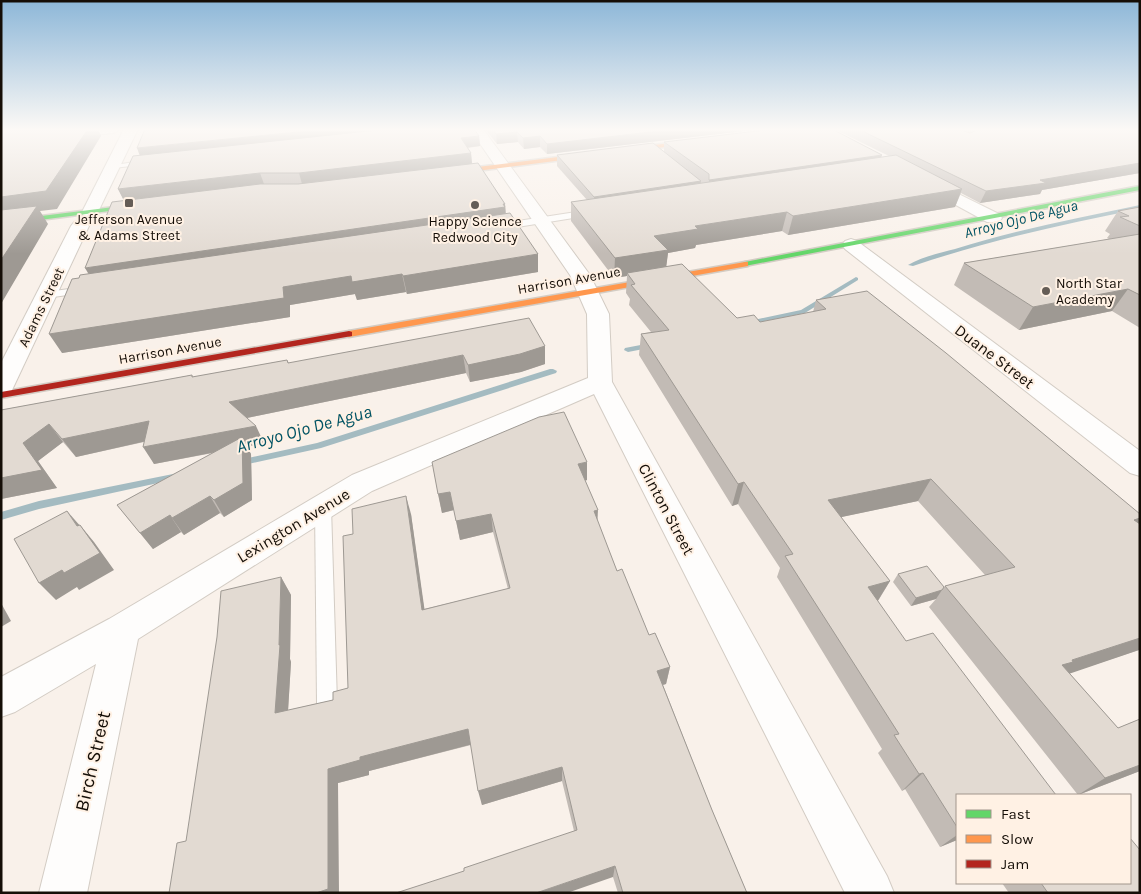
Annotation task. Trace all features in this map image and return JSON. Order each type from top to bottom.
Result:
[{"type":"street","name":"Adams Street","points":[[1,388],[80,223],[110,171]]},
{"type":"street","points":[[428,175],[464,171]]},
{"type":"street","name":"Clinton Street","points":[[507,171],[580,275],[589,292],[598,314],[600,382],[870,893]]},
{"type":"street","points":[[914,176],[993,218]]},
{"type":"street","name":"Harrison Avenue","points":[[1,395],[851,245],[1140,188]]},
{"type":"street","points":[[1,225],[80,223],[144,213],[161,204]]},
{"type":"street","points":[[1,225],[80,223],[99,217],[144,213]]},
{"type":"street","name":"Duane Street","points":[[851,245],[1140,466]]},
{"type":"street","name":"Lexington Avenue","points":[[1,698],[122,630],[362,483],[600,382]]},
{"type":"street","name":"Birch Street","points":[[63,893],[122,630]]},
{"type":"lane","points":[[488,228],[598,211]]},
{"type":"lane","points":[[46,295],[99,288]]},
{"type":"lane","points":[[323,507],[326,704]]},
{"type":"building","points":[[1,171],[60,171],[46,191],[1,197]]},
{"type":"building","points":[[126,171],[319,171],[299,173],[260,173],[118,189]]},
{"type":"building","points":[[412,171],[483,171],[505,204],[503,204],[505,207],[85,268],[112,202],[260,184],[298,184]]},
{"type":"building","points":[[571,171],[688,171],[701,181],[594,197]]},
{"type":"building","points":[[704,171],[773,171],[709,180],[709,174]]},
{"type":"building","points":[[787,171],[927,171],[962,189],[793,216],[787,212],[695,226],[698,229],[654,236],[668,250],[615,258],[571,202]]},
{"type":"building","points":[[944,171],[1095,171],[1040,180],[1046,183],[986,191]]},
{"type":"building","points":[[37,206],[1,260],[1,210]]},
{"type":"building","points":[[1140,207],[1140,226],[1120,217],[1129,216],[1118,211]]},
{"type":"building","points":[[510,213],[538,254],[403,276],[402,274],[352,282],[351,276],[283,287],[284,298],[49,334],[72,279],[79,278],[80,275]]},
{"type":"building","points":[[1140,234],[1140,295],[1128,289],[1033,307],[964,263]]},
{"type":"building","points":[[682,264],[737,318],[754,315],[760,322],[826,309],[816,300],[867,291],[946,353],[1140,514],[1140,518],[1134,520],[1140,524],[1140,638],[1062,665],[1118,728],[1140,719],[1140,765],[1105,778],[945,586],[1015,567],[931,479],[828,500],[890,581],[868,587],[906,641],[933,633],[1055,794],[956,794],[956,825],[923,773],[919,774],[894,735],[899,734],[785,556],[793,554],[744,482],[738,484],[641,334],[669,330],[631,285],[635,284],[627,273]]},
{"type":"building","points":[[529,318],[545,346],[520,354],[468,365],[463,355],[229,402],[256,426],[143,447],[149,421],[62,439],[49,424],[23,443],[42,470],[1,478],[1,410],[192,375],[192,377],[287,360],[288,363]]},
{"type":"building","points":[[564,412],[587,462],[578,464],[598,510],[594,511],[617,571],[622,569],[649,635],[655,633],[670,667],[657,671],[747,893],[623,893],[615,866],[536,893],[396,893],[464,871],[464,868],[577,830],[562,767],[478,791],[468,729],[360,757],[360,760],[328,769],[328,889],[316,893],[169,893],[177,843],[186,841],[217,637],[221,591],[281,577],[280,645],[275,713],[333,700],[333,692],[348,688],[343,536],[353,534],[352,509],[406,496],[422,610],[510,588],[491,514],[456,521],[450,492],[438,494],[432,462],[539,417]]},
{"type":"building","points":[[242,437],[243,483],[214,500],[210,496],[172,518],[170,515],[140,533],[117,505]]},
{"type":"building","points":[[67,511],[77,526],[80,525],[100,553],[64,573],[62,570],[39,583],[14,539]]},
{"type":"building","points":[[927,566],[944,587],[942,590],[916,598],[898,574]]},
{"type":"building","points":[[1131,839],[1140,850],[1140,893],[1048,893],[1042,884],[1131,884]]},
{"type":"waterway","name":"Arroyo Ojo De Agua","points":[[911,265],[967,247],[1024,232],[1140,207]]},
{"type":"waterway","name":"Arroyo Ojo De Agua","points":[[749,323],[803,312],[856,279]]},
{"type":"waterway","name":"Arroyo Ojo De Agua","points":[[628,350],[651,345]]},
{"type":"waterway","name":"Arroyo Ojo De Agua","points":[[239,463],[318,446],[553,371]]},
{"type":"waterway","name":"Arroyo Ojo De Agua","points":[[1,516],[39,505],[178,476]]},
{"type":"traffic: fast","points":[[745,264],[1140,188]]},
{"type":"traffic: fast","points":[[1,223],[146,205]]},
{"type":"traffic: slow","points":[[445,173],[463,171]]},
{"type":"traffic: slow","points":[[349,334],[745,264]]},
{"type":"traffic: jam","points":[[1,395],[349,334]]},
{"type":"place","name":"Jefferson Avenue & Adams Street","points":[[129,203]]},
{"type":"place","name":"Happy Science Redwood City","points":[[475,205]]},
{"type":"place","name":"North Star Academy","points":[[1046,291]]}]
